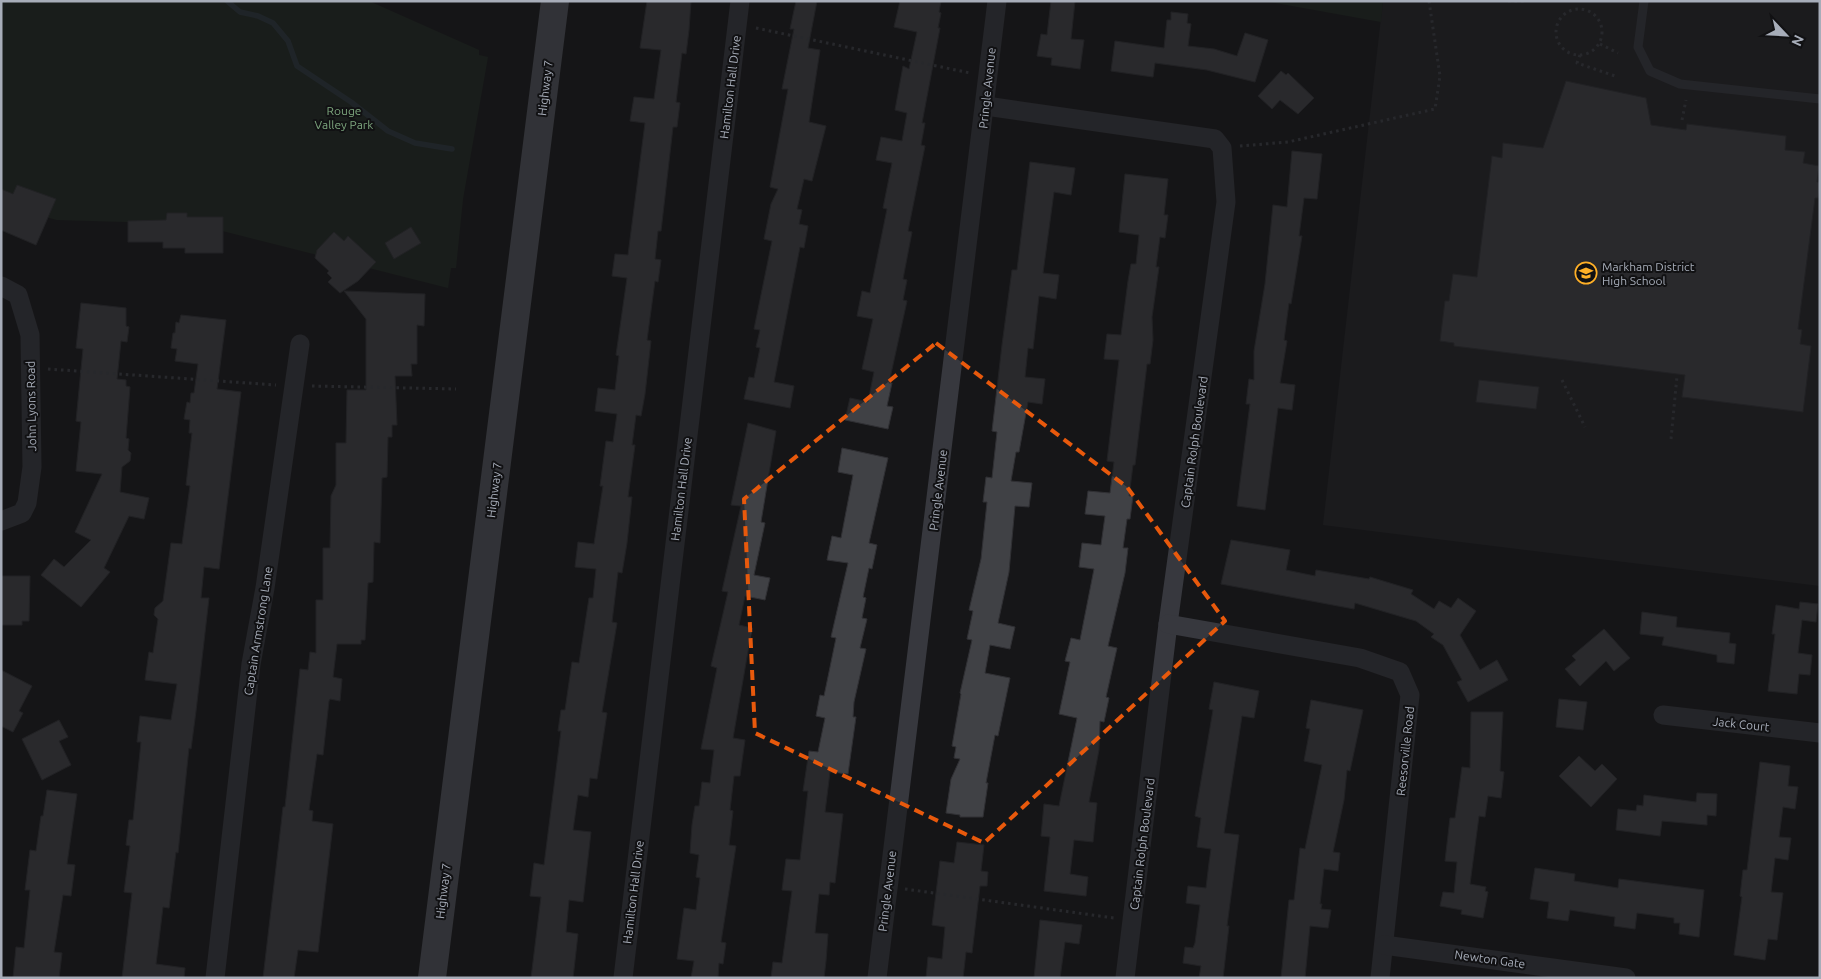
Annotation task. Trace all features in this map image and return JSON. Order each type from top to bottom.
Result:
[{"type":"main road","name":"Highway 7","points":[[432,978],[555,1]]},
{"type":"street","name":"Hamilton Hall Drive","points":[[623,978],[740,1]]},
{"type":"street","name":"Pringle Avenue","points":[[877,978],[986,106],[997,1]]},
{"type":"street","points":[[986,106],[1215,139],[1222,148]]},
{"type":"street","name":"Captain Rolph Boulevard","points":[[1125,978],[1168,624],[1226,202],[1222,148]]},
{"type":"street","name":"John Lyons Road","points":[[1,286],[18,294],[30,335],[32,467],[27,503],[22,513],[1,521]]},
{"type":"street","name":"Captain Armstrong Lane","points":[[215,978],[251,664],[265,588],[300,344]]},
{"type":"street","name":"Reesorville Road","points":[[1168,624],[1360,658],[1400,672],[1410,695],[1380,978]]},
{"type":"street","name":"Jack Court","points":[[1663,715],[1820,733]]},
{"type":"street","name":"Newton Gate","points":[[1384,945],[1626,978]]},
{"type":"lane","points":[[1644,1],[1638,47],[1650,71],[1680,84],[1820,99]]},
{"type":"path","points":[[1222,148],[1288,142],[1435,109],[1440,76],[1428,1]]},
{"type":"path","points":[[1508,1],[1524,1]]},
{"type":"path","points":[[1575,8],[1593,12],[1603,27],[1600,44],[1591,52],[1580,55],[1565,51],[1556,36],[1560,17],[1575,8]]},
{"type":"path","points":[[737,24],[988,77]]},
{"type":"path","points":[[1600,44],[1618,53]]},
{"type":"path","points":[[1580,55],[1577,63],[1615,76]]},
{"type":"path","points":[[1682,120],[1686,100]]},
{"type":"path","points":[[30,368],[294,386],[456,389]]},
{"type":"path","points":[[1672,439],[1678,376]]},
{"type":"path","points":[[1562,380],[1585,427]]},
{"type":"path","points":[[888,886],[1132,920]]},
{"type":"highlighted area","points":[[936,343],[1127,487],[1225,621],[984,843],[755,733],[744,499]]},
{"type":"shaded area","name":"Markham District High School","points":[[1383,1],[1820,1],[1820,586],[1323,525]]},
{"type":"green space","name":"Rouge Valley Park","points":[[1,1],[369,1],[479,50],[479,55],[488,57],[463,199],[456,268],[451,268],[448,288],[195,224],[57,220],[42,216],[1,196]]},
{"type":"green space","points":[[1264,1],[1383,1],[1381,22]]},
{"type":"building","points":[[647,1],[691,1],[689,30],[686,54],[682,53],[676,102],[680,103],[677,127],[673,127],[661,231],[658,231],[655,259],[661,260],[658,282],[655,281],[647,340],[651,341],[645,394],[641,416],[636,415],[632,445],[635,445],[628,497],[632,497],[627,543],[622,573],[618,572],[612,622],[617,623],[602,712],[607,713],[597,779],[590,778],[588,797],[578,795],[573,830],[591,832],[583,902],[569,900],[566,932],[578,934],[573,978],[531,978],[541,897],[530,896],[534,863],[544,865],[561,731],[558,731],[561,710],[565,710],[572,662],[579,663],[589,598],[593,598],[596,569],[575,567],[578,542],[594,544],[603,486],[600,486],[606,441],[613,442],[617,414],[595,411],[598,388],[615,390],[619,356],[616,355],[627,278],[612,276],[615,254],[628,255],[645,123],[630,121],[634,97],[654,99],[661,50],[640,48]]},
{"type":"building","points":[[796,1],[817,1],[808,48],[820,50],[809,122],[826,126],[812,181],[804,179],[797,209],[802,210],[799,224],[808,226],[804,248],[800,247],[774,382],[794,386],[790,408],[744,399],[749,377],[754,378],[760,348],[756,347],[760,330],[754,329],[772,241],[764,239],[771,204],[778,189],[770,187],[788,89],[782,89],[794,29],[790,29]]},
{"type":"building","points":[[900,1],[941,1],[939,12],[941,13],[938,28],[940,28],[922,123],[925,123],[921,145],[925,146],[908,231],[912,232],[903,279],[907,280],[903,300],[907,301],[889,383],[892,383],[887,406],[893,407],[888,429],[845,420],[850,398],[868,402],[874,372],[862,369],[873,319],[857,316],[862,291],[870,293],[887,209],[883,208],[892,163],[876,160],[881,137],[902,141],[907,113],[895,110],[903,66],[909,69],[917,32],[894,27]]},
{"type":"building","points":[[1051,1],[1075,1],[1071,39],[1084,40],[1080,69],[1051,65],[1052,58],[1037,56],[1041,34],[1047,35]]},
{"type":"building","points":[[1171,12],[1188,14],[1187,23],[1191,24],[1188,46],[1214,49],[1237,56],[1245,33],[1268,40],[1255,82],[1207,70],[1155,63],[1153,77],[1111,71],[1115,41],[1164,48],[1167,20],[1171,20]]},
{"type":"building","points":[[1281,71],[1286,75],[1288,73],[1314,98],[1298,114],[1280,100],[1272,109],[1258,96]]},
{"type":"building","points":[[1566,81],[1646,98],[1651,125],[1686,130],[1687,124],[1786,136],[1785,150],[1805,152],[1803,163],[1819,166],[1817,182],[1820,182],[1820,188],[1818,198],[1815,198],[1798,329],[1802,330],[1800,344],[1811,346],[1803,412],[1682,397],[1685,375],[1454,346],[1454,343],[1440,341],[1445,301],[1449,301],[1453,274],[1477,277],[1492,156],[1502,158],[1503,143],[1543,148]]},
{"type":"building","points":[[1292,151],[1322,154],[1317,199],[1304,198],[1299,236],[1302,236],[1284,340],[1287,341],[1280,383],[1295,385],[1292,410],[1278,408],[1265,510],[1237,506],[1250,404],[1246,404],[1249,379],[1254,380],[1254,351],[1265,284],[1273,205],[1287,207]]},
{"type":"building","points":[[1030,162],[1075,168],[1071,195],[1054,192],[1043,273],[1059,275],[1056,299],[1039,296],[1033,349],[1028,348],[1025,377],[1045,379],[1042,404],[1028,402],[1019,452],[1016,452],[1011,481],[1032,483],[1029,507],[1015,506],[1009,572],[998,623],[1015,627],[1010,649],[990,645],[985,673],[1010,678],[998,736],[995,735],[986,783],[988,783],[983,817],[960,817],[960,815],[946,813],[951,779],[960,759],[954,758],[956,747],[952,746],[960,693],[972,640],[967,639],[973,611],[969,610],[981,559],[987,502],[983,502],[986,477],[992,478],[997,432],[992,431],[1002,345],[1012,270],[1017,270]]},
{"type":"building","points":[[1125,174],[1168,179],[1164,215],[1168,215],[1165,238],[1160,237],[1156,267],[1159,267],[1152,317],[1153,340],[1150,364],[1147,364],[1135,465],[1133,465],[1129,496],[1133,496],[1130,519],[1127,519],[1123,548],[1128,548],[1125,573],[1108,646],[1117,648],[1106,697],[1109,698],[1104,722],[1100,721],[1099,750],[1089,802],[1097,803],[1093,842],[1074,840],[1070,874],[1088,877],[1086,896],[1044,891],[1050,837],[1041,836],[1044,804],[1059,806],[1077,718],[1059,714],[1070,662],[1065,661],[1071,638],[1080,640],[1094,569],[1079,567],[1082,543],[1101,545],[1105,516],[1085,514],[1088,491],[1110,493],[1114,462],[1107,461],[1119,360],[1104,359],[1107,334],[1121,335],[1131,264],[1136,264],[1139,235],[1119,232]]},
{"type":"building","points":[[17,185],[56,199],[36,245],[1,230],[1,189],[13,194]]},
{"type":"building","points":[[167,213],[187,213],[187,217],[223,217],[223,253],[185,253],[185,248],[163,248],[163,242],[128,242],[128,221],[166,220]]},
{"type":"building","points":[[411,227],[421,243],[394,259],[385,243]]},
{"type":"building","points":[[334,232],[344,241],[348,236],[376,262],[358,281],[340,293],[328,282],[332,278],[327,273],[329,271],[315,258],[317,250]]},
{"type":"building","points":[[344,291],[425,294],[424,326],[417,325],[417,364],[411,364],[412,376],[395,376],[397,425],[392,425],[392,437],[388,437],[387,477],[382,478],[380,543],[374,542],[373,582],[368,583],[365,640],[361,640],[361,644],[337,644],[333,677],[342,679],[340,701],[330,699],[329,701],[323,755],[317,754],[309,810],[313,811],[312,821],[333,824],[318,952],[298,950],[294,978],[263,978],[283,807],[285,807],[300,669],[308,670],[310,652],[316,653],[316,600],[323,600],[323,548],[330,548],[331,496],[336,485],[336,443],[346,443],[347,390],[366,390],[366,319]]},
{"type":"building","points":[[81,303],[126,308],[126,326],[129,327],[127,342],[121,341],[117,379],[126,380],[126,386],[130,387],[126,438],[129,439],[128,450],[131,453],[130,461],[122,467],[120,492],[149,498],[144,519],[129,516],[104,568],[110,572],[81,607],[41,575],[54,559],[64,567],[91,540],[75,532],[102,474],[76,471],[81,422],[76,421],[83,349],[76,348]]},
{"type":"building","points":[[181,315],[226,320],[217,389],[241,392],[219,569],[204,567],[201,598],[209,598],[196,711],[191,749],[189,748],[178,853],[176,852],[169,908],[163,907],[156,964],[185,968],[184,978],[122,978],[132,893],[124,892],[130,846],[126,845],[129,820],[133,820],[141,742],[137,742],[140,716],[171,720],[177,684],[145,680],[149,652],[153,653],[158,619],[154,615],[155,608],[163,601],[171,543],[182,544],[190,486],[186,485],[192,433],[189,433],[190,420],[184,419],[187,402],[190,403],[191,393],[194,393],[198,364],[175,361],[177,349],[171,348],[176,322],[179,323]]},
{"type":"building","points":[[1479,380],[1539,387],[1536,409],[1476,402]]},
{"type":"building","points":[[748,423],[776,431],[761,522],[765,523],[754,575],[770,578],[765,600],[745,596],[739,625],[752,628],[733,738],[745,740],[740,776],[734,776],[730,810],[733,811],[729,845],[736,846],[721,942],[726,943],[723,964],[719,963],[718,978],[691,978],[694,961],[677,959],[684,908],[696,910],[700,878],[696,877],[699,855],[690,853],[692,825],[695,806],[699,806],[702,782],[710,783],[714,750],[701,749],[717,668],[711,666],[728,592],[722,591],[741,506],[731,505]]},
{"type":"building","points":[[842,448],[888,458],[869,543],[877,545],[872,569],[869,568],[863,597],[866,598],[862,618],[867,619],[860,648],[866,649],[854,702],[853,717],[856,717],[848,774],[830,772],[825,812],[843,814],[835,883],[830,882],[829,895],[819,894],[815,933],[828,934],[824,978],[771,978],[773,962],[782,963],[792,891],[782,890],[786,859],[800,860],[808,791],[803,791],[809,751],[818,752],[825,718],[816,716],[820,695],[824,696],[836,638],[831,637],[848,563],[827,560],[832,536],[841,538],[853,475],[838,472]]},
{"type":"building","points":[[1231,540],[1290,550],[1286,570],[1315,576],[1316,570],[1369,579],[1370,577],[1413,590],[1411,594],[1434,609],[1439,601],[1451,608],[1458,598],[1476,611],[1460,635],[1480,670],[1497,660],[1508,680],[1468,702],[1457,682],[1462,680],[1443,645],[1431,637],[1434,634],[1416,621],[1355,603],[1354,609],[1221,584]]},
{"type":"building","points":[[1,576],[30,576],[29,621],[22,621],[22,625],[1,625]]},
{"type":"building","points":[[1800,602],[1818,604],[1816,622],[1802,620],[1798,653],[1812,655],[1810,675],[1799,674],[1797,694],[1768,691],[1775,634],[1772,634],[1776,605],[1799,609]]},
{"type":"building","points":[[1642,612],[1677,617],[1676,627],[1730,633],[1729,643],[1736,644],[1734,664],[1717,662],[1717,655],[1662,645],[1664,637],[1640,634]]},
{"type":"building","points":[[1604,629],[1630,658],[1614,671],[1606,661],[1580,686],[1565,669],[1576,660],[1572,656]]},
{"type":"building","points":[[1,670],[32,686],[19,711],[23,713],[13,732],[1,726]]},
{"type":"building","points":[[1214,682],[1259,691],[1254,718],[1242,716],[1224,833],[1239,835],[1227,926],[1229,926],[1223,978],[1199,978],[1201,966],[1183,963],[1185,947],[1193,948],[1195,943],[1200,905],[1186,903],[1188,886],[1206,888],[1211,849],[1197,847],[1201,818],[1195,816],[1213,710],[1209,709]]},
{"type":"building","points":[[1559,699],[1587,702],[1583,730],[1556,727]]},
{"type":"building","points":[[1311,700],[1363,710],[1350,771],[1347,770],[1344,800],[1333,852],[1340,853],[1338,871],[1324,869],[1320,904],[1322,904],[1321,909],[1331,910],[1328,928],[1310,926],[1305,978],[1281,978],[1289,900],[1294,900],[1300,848],[1305,849],[1322,765],[1304,761],[1310,729],[1306,728]]},
{"type":"building","points":[[1471,712],[1503,712],[1500,771],[1504,772],[1501,798],[1488,796],[1485,817],[1479,816],[1470,884],[1486,887],[1485,891],[1488,892],[1483,918],[1461,914],[1462,910],[1440,906],[1443,892],[1454,893],[1457,862],[1445,861],[1450,818],[1455,818],[1462,767],[1470,768]]},
{"type":"building","points":[[59,720],[68,737],[59,741],[71,765],[42,780],[22,739]]},
{"type":"building","points":[[1579,756],[1595,771],[1602,764],[1617,779],[1591,807],[1559,776]]},
{"type":"building","points":[[1760,762],[1790,766],[1788,786],[1798,787],[1795,809],[1783,807],[1779,837],[1791,838],[1788,860],[1775,858],[1771,892],[1783,893],[1777,940],[1768,939],[1765,960],[1734,955],[1742,897],[1740,896],[1743,870],[1747,870]]},
{"type":"building","points":[[47,790],[77,794],[67,864],[75,865],[71,896],[63,895],[54,952],[62,953],[59,978],[13,978],[16,947],[24,948],[30,890],[25,890],[30,850],[36,851]]},
{"type":"building","points":[[1697,793],[1717,794],[1716,816],[1707,815],[1707,825],[1662,821],[1660,836],[1616,830],[1618,809],[1636,811],[1637,805],[1643,806],[1644,795],[1696,802]]},
{"type":"building","points":[[957,842],[984,845],[981,871],[988,872],[987,886],[980,886],[972,953],[966,952],[963,978],[926,978],[928,957],[942,959],[945,927],[932,925],[940,861],[954,863]]},
{"type":"building","points":[[1535,868],[1575,874],[1574,881],[1618,888],[1619,879],[1704,890],[1699,937],[1679,934],[1680,923],[1674,923],[1674,918],[1637,913],[1635,929],[1614,926],[1615,917],[1570,910],[1568,921],[1547,918],[1549,902],[1530,899]]},
{"type":"building","points":[[1040,920],[1082,925],[1079,944],[1065,942],[1060,978],[1034,978]]},
{"type":"waterway","points":[[227,1],[240,12],[258,16],[273,23],[288,41],[297,66],[351,102],[388,131],[415,143],[452,149]]},
{"type":"place","name":"Markham District High School","points":[[1586,273]]}]
